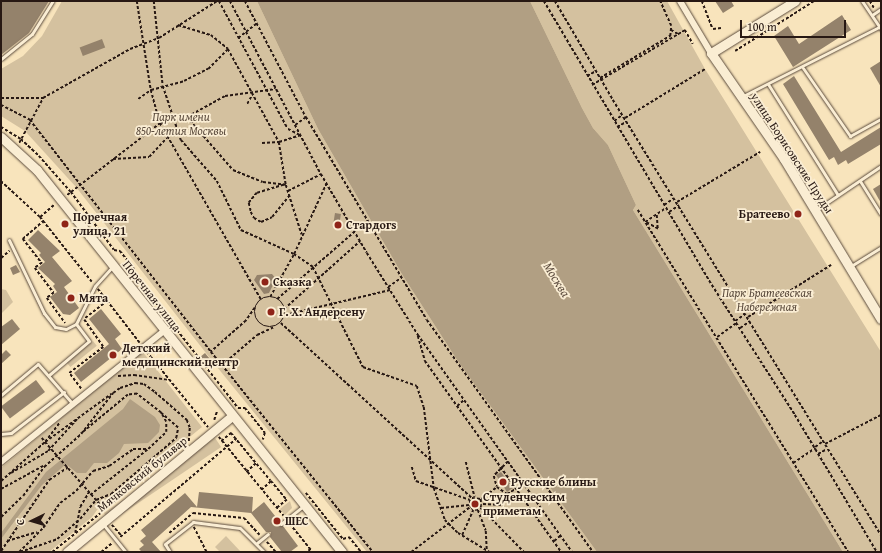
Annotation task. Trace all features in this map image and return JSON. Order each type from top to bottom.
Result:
[{"type":"street","name":"улица Борисовские Пруды","points":[[680,1],[711,53],[742,97],[815,211],[881,319]]},
{"type":"street","points":[[711,53],[782,4],[795,1]]},
{"type":"street","name":"Поречная улица","points":[[1,137],[31,163],[342,552]]},
{"type":"street","name":"Поречная улица","points":[[1,141],[17,150]]},
{"type":"street","points":[[1,462],[72,403],[165,330]]},
{"type":"street","name":"Мячковский бульвар","points":[[67,552],[101,522],[232,416]]},
{"type":"lane","points":[[1,59],[32,34],[53,1]]},
{"type":"lane","points":[[742,97],[803,68],[880,28],[862,1]]},
{"type":"lane","points":[[872,15],[881,10]]},
{"type":"lane","points":[[803,68],[850,136],[881,119]]},
{"type":"lane","points":[[768,84],[838,195]]},
{"type":"lane","points":[[815,211],[881,166]]},
{"type":"lane","points":[[860,181],[881,214]]},
{"type":"lane","points":[[9,240],[44,314],[55,327],[69,328],[76,324],[95,286],[113,265]]},
{"type":"lane","points":[[849,267],[881,246]]},
{"type":"lane","points":[[49,375],[89,341],[76,324]]},
{"type":"lane","points":[[1,395],[38,364],[72,403]]},
{"type":"lane","points":[[1,434],[11,433],[64,392]]},
{"type":"lane","points":[[281,524],[304,505]]},
{"type":"lane","points":[[101,522],[126,552]]},
{"type":"lane","points":[[170,552],[165,544],[193,522],[240,528],[257,543],[264,552]]},
{"type":"lane","points":[[257,543],[268,534]]},
{"type":"path","points":[[137,1],[151,90],[160,123],[261,299]]},
{"type":"path","points":[[154,1],[163,86],[172,120],[181,140],[217,181],[238,226],[248,233],[294,254],[313,267],[364,366],[406,380],[420,391],[434,488],[440,508],[448,524],[462,535],[490,552]]},
{"type":"path","points":[[21,139],[43,98],[116,56],[159,38],[218,1],[265,90],[288,129],[300,135]]},
{"type":"path","points":[[230,1],[326,184],[355,231],[360,242],[418,335],[572,552]]},
{"type":"path","points":[[245,1],[306,117],[402,278],[457,366],[593,552]]},
{"type":"path","points":[[544,1],[592,85],[664,205],[815,448],[877,552]]},
{"type":"path","points":[[555,1],[600,79],[881,535]]},
{"type":"path","points":[[660,1],[672,30],[678,34]]},
{"type":"path","points":[[702,1],[713,29],[721,28]]},
{"type":"path","points":[[736,51],[814,1]]},
{"type":"path","points":[[870,1],[874,9],[881,5]]},
{"type":"path","points":[[238,38],[246,30],[257,23]]},
{"type":"path","points":[[178,26],[211,35],[228,49],[279,142],[286,185],[302,235]]},
{"type":"path","points":[[592,85],[670,36],[672,30]]},
{"type":"path","points":[[600,79],[684,30],[693,44]]},
{"type":"path","points":[[138,99],[151,90],[184,81],[208,69],[228,49]]},
{"type":"path","points":[[625,118],[705,70]]},
{"type":"path","points":[[587,76],[596,71]]},
{"type":"path","points":[[76,186],[160,123],[187,117],[225,96],[276,89]]},
{"type":"path","points":[[247,104],[252,95]]},
{"type":"path","points":[[1,98],[43,98]]},
{"type":"path","points":[[1,105],[30,120],[222,366],[373,552]]},
{"type":"path","points":[[614,121],[623,115]]},
{"type":"path","points":[[187,117],[233,170],[263,182],[286,185]]},
{"type":"path","points":[[295,125],[306,117]]},
{"type":"path","points":[[618,127],[627,121]]},
{"type":"path","points":[[1,127],[21,139],[71,192],[114,250],[120,250],[134,268],[134,275],[238,408],[245,408],[265,433],[263,439],[268,446]]},
{"type":"path","points":[[262,143],[279,142],[300,135]]},
{"type":"path","points":[[113,159],[149,157],[168,138]]},
{"type":"path","points":[[677,202],[760,152]]},
{"type":"path","points":[[288,191],[321,174]]},
{"type":"path","points":[[1,181],[21,197],[44,221],[169,380],[209,427],[214,420],[217,411]]},
{"type":"path","points":[[270,298],[294,254],[326,184]]},
{"type":"path","points":[[286,185],[257,193],[249,203],[254,218],[261,222],[272,218],[289,196]]},
{"type":"path","points":[[664,205],[674,198]]},
{"type":"path","points":[[669,212],[679,205]]},
{"type":"path","points":[[645,222],[666,208]]},
{"type":"path","points":[[638,210],[848,552]]},
{"type":"path","points":[[645,222],[658,229],[657,215]]},
{"type":"path","points":[[44,221],[23,239],[42,263],[35,268],[54,293],[47,298],[69,328]]},
{"type":"path","points":[[277,299],[355,231]]},
{"type":"path","points":[[284,309],[360,242]]},
{"type":"path","points":[[1,258],[13,247]]},
{"type":"path","points":[[748,318],[831,265]]},
{"type":"path","points":[[388,287],[402,278]]},
{"type":"path","points":[[285,315],[390,290]]},
{"type":"path","points":[[211,352],[246,321],[261,299],[277,299],[284,309],[285,315],[281,323],[257,335],[222,366]]},
{"type":"path","points":[[255,308],[256,319],[260,324],[265,327],[274,327]]},
{"type":"path","points":[[716,337],[746,314]]},
{"type":"path","points":[[740,328],[750,321]]},
{"type":"path","points":[[281,323],[429,457],[471,499]]},
{"type":"path","points":[[418,335],[425,361],[561,552]]},
{"type":"path","points":[[206,367],[217,358]]},
{"type":"path","points":[[104,378],[134,375],[169,380]]},
{"type":"path","points":[[1,481],[45,442],[80,416],[113,393],[135,383],[144,384],[187,420],[190,428],[189,443]]},
{"type":"path","points":[[81,434],[113,393]]},
{"type":"path","points":[[1,517],[23,496],[45,465],[128,395],[137,394],[178,428],[176,438],[111,494],[96,500],[77,521],[56,540],[19,552]]},
{"type":"path","points":[[456,406],[464,400]]},
{"type":"path","points":[[90,495],[148,449],[166,432],[166,422],[161,413]]},
{"type":"path","points":[[245,420],[251,415]]},
{"type":"path","points":[[825,444],[881,415]]},
{"type":"path","points":[[8,475],[52,448],[80,416]]},
{"type":"path","points":[[221,440],[231,433],[287,500],[277,508]]},
{"type":"path","points":[[218,437],[313,552]]},
{"type":"path","points":[[101,552],[236,439]]},
{"type":"path","points":[[793,463],[823,441]]},
{"type":"path","points":[[45,442],[52,448],[90,495],[104,509]]},
{"type":"path","points":[[818,454],[828,448]]},
{"type":"path","points":[[19,552],[39,532],[60,503],[82,485],[97,468],[112,464],[126,452],[134,449],[148,449]]},
{"type":"path","points":[[466,462],[475,497]]},
{"type":"path","points":[[508,462],[501,467],[494,476],[497,487],[507,494],[517,490],[524,484]]},
{"type":"path","points":[[246,472],[256,463]]},
{"type":"path","points":[[1,489],[45,465]]},
{"type":"path","points":[[1,552],[49,480],[68,467]]},
{"type":"path","points":[[412,467],[416,481],[471,499],[475,497],[481,499],[483,504],[478,510],[473,510],[469,506],[440,508]]},
{"type":"path","points":[[261,490],[271,481]]},
{"type":"path","points":[[481,499],[497,487]]},
{"type":"path","points":[[303,489],[343,539],[349,537],[361,552]]},
{"type":"path","points":[[75,533],[77,521],[88,492]]},
{"type":"path","points":[[411,552],[469,506],[471,499]]},
{"type":"path","points":[[483,504],[503,505]]},
{"type":"path","points":[[481,508],[524,552]]},
{"type":"path","points":[[462,535],[473,510]]},
{"type":"path","points":[[478,510],[486,531],[487,550]]},
{"type":"path","points":[[193,522],[207,552]]},
{"type":"path","points":[[7,541],[39,532]]},
{"type":"path","points":[[554,542],[560,536]]},
{"type":"green space","name":"Парк имени 850-летия Москвы","points":[[62,1],[257,1],[318,129],[403,276],[459,363],[597,552],[367,552],[213,362],[76,187],[25,131],[1,116],[1,69],[23,56],[42,36]]},
{"type":"green space","name":"Парк Братеевская Набережная","points":[[530,1],[667,1],[705,69],[881,352],[881,552],[843,552],[633,210],[636,205],[608,145],[593,128],[582,108]]},
{"type":"green space","points":[[1,289],[6,290],[13,302],[1,314]]},
{"type":"green space","points":[[93,341],[97,346],[70,367],[67,362]]},
{"type":"green space","points":[[142,351],[202,427],[113,499],[102,503],[92,517],[49,552],[1,552],[1,468]]},
{"type":"green space","points":[[215,438],[221,447],[110,522],[104,513]]},
{"type":"green space","points":[[290,501],[292,508],[285,515],[280,509]]},
{"type":"green space","points":[[226,536],[241,552],[220,552],[215,547]]},
{"type":"water","name":"Москва","points":[[257,1],[530,1],[582,108],[593,128],[608,145],[636,205],[633,210],[843,552],[597,552],[459,363],[403,276],[318,129]]},
{"type":"water","points":[[130,399],[155,417],[160,425],[159,432],[148,443],[124,444],[119,453],[107,463],[94,463],[86,473],[77,473],[66,464],[42,485],[1,539],[1,533],[46,472],[123,409]]},
{"type":"building","points":[[1,1],[49,1],[29,33],[1,55]]},
{"type":"building","points":[[715,1],[731,1],[734,6],[723,13]]},
{"type":"building","points":[[842,15],[851,30],[793,67],[774,36],[788,26],[799,44]]},
{"type":"building","points":[[102,39],[105,47],[83,56],[80,48]]},
{"type":"building","points":[[881,61],[881,87],[870,68]]},
{"type":"building","points":[[794,76],[841,152],[881,127],[881,144],[848,164],[846,160],[838,165],[834,157],[829,160],[783,84]]},
{"type":"building","points":[[881,184],[881,203],[873,189]]},
{"type":"building","points":[[335,213],[341,214],[339,228],[333,227]]},
{"type":"building","points":[[38,230],[60,251],[52,257],[72,281],[64,287],[79,308],[70,315],[63,314],[50,297],[57,292],[53,286],[55,284],[38,268],[45,262],[39,255],[41,253],[28,240]]},
{"type":"building","points":[[16,265],[20,272],[13,275],[10,268]]},
{"type":"building","points":[[272,274],[276,279],[269,293],[264,294],[254,280],[257,275]]},
{"type":"building","points":[[101,309],[121,334],[115,339],[122,349],[81,382],[74,373],[109,344],[89,319]]},
{"type":"building","points":[[12,319],[20,329],[1,345],[1,327]]},
{"type":"building","points":[[6,350],[11,355],[1,364],[1,355]]},
{"type":"building","points":[[205,353],[210,359],[206,363],[200,357]]},
{"type":"building","points":[[36,380],[45,392],[10,418],[1,406]]},
{"type":"building","points":[[501,472],[513,488],[507,492],[496,475]]},
{"type":"building","points":[[199,492],[253,497],[252,512],[264,502],[279,521],[278,526],[283,526],[298,546],[290,552],[282,552],[270,537],[271,532],[266,532],[251,513],[191,507],[152,542],[161,552],[142,552],[139,549],[144,545],[140,541],[146,536],[141,530],[185,493],[197,507]]},
{"type":"place","name":"Братеево","points":[[798,214]]},
{"type":"place","name":"Поречная улица, 21","points":[[65,224]]},
{"type":"place","name":"Стардогs","points":[[338,225]]},
{"type":"place","name":"Сказка","points":[[265,282]]},
{"type":"place","name":"Мята","points":[[71,298]]},
{"type":"place","name":"Г. Х. Андерсену","points":[[271,312]]},
{"type":"place","name":"Детский медицинский центр","points":[[113,355]]},
{"type":"place","name":"Русские блины","points":[[503,482]]},
{"type":"place","name":"Студенческим приметам","points":[[475,504]]},
{"type":"place","name":"ШЕС","points":[[277,521]]}]
